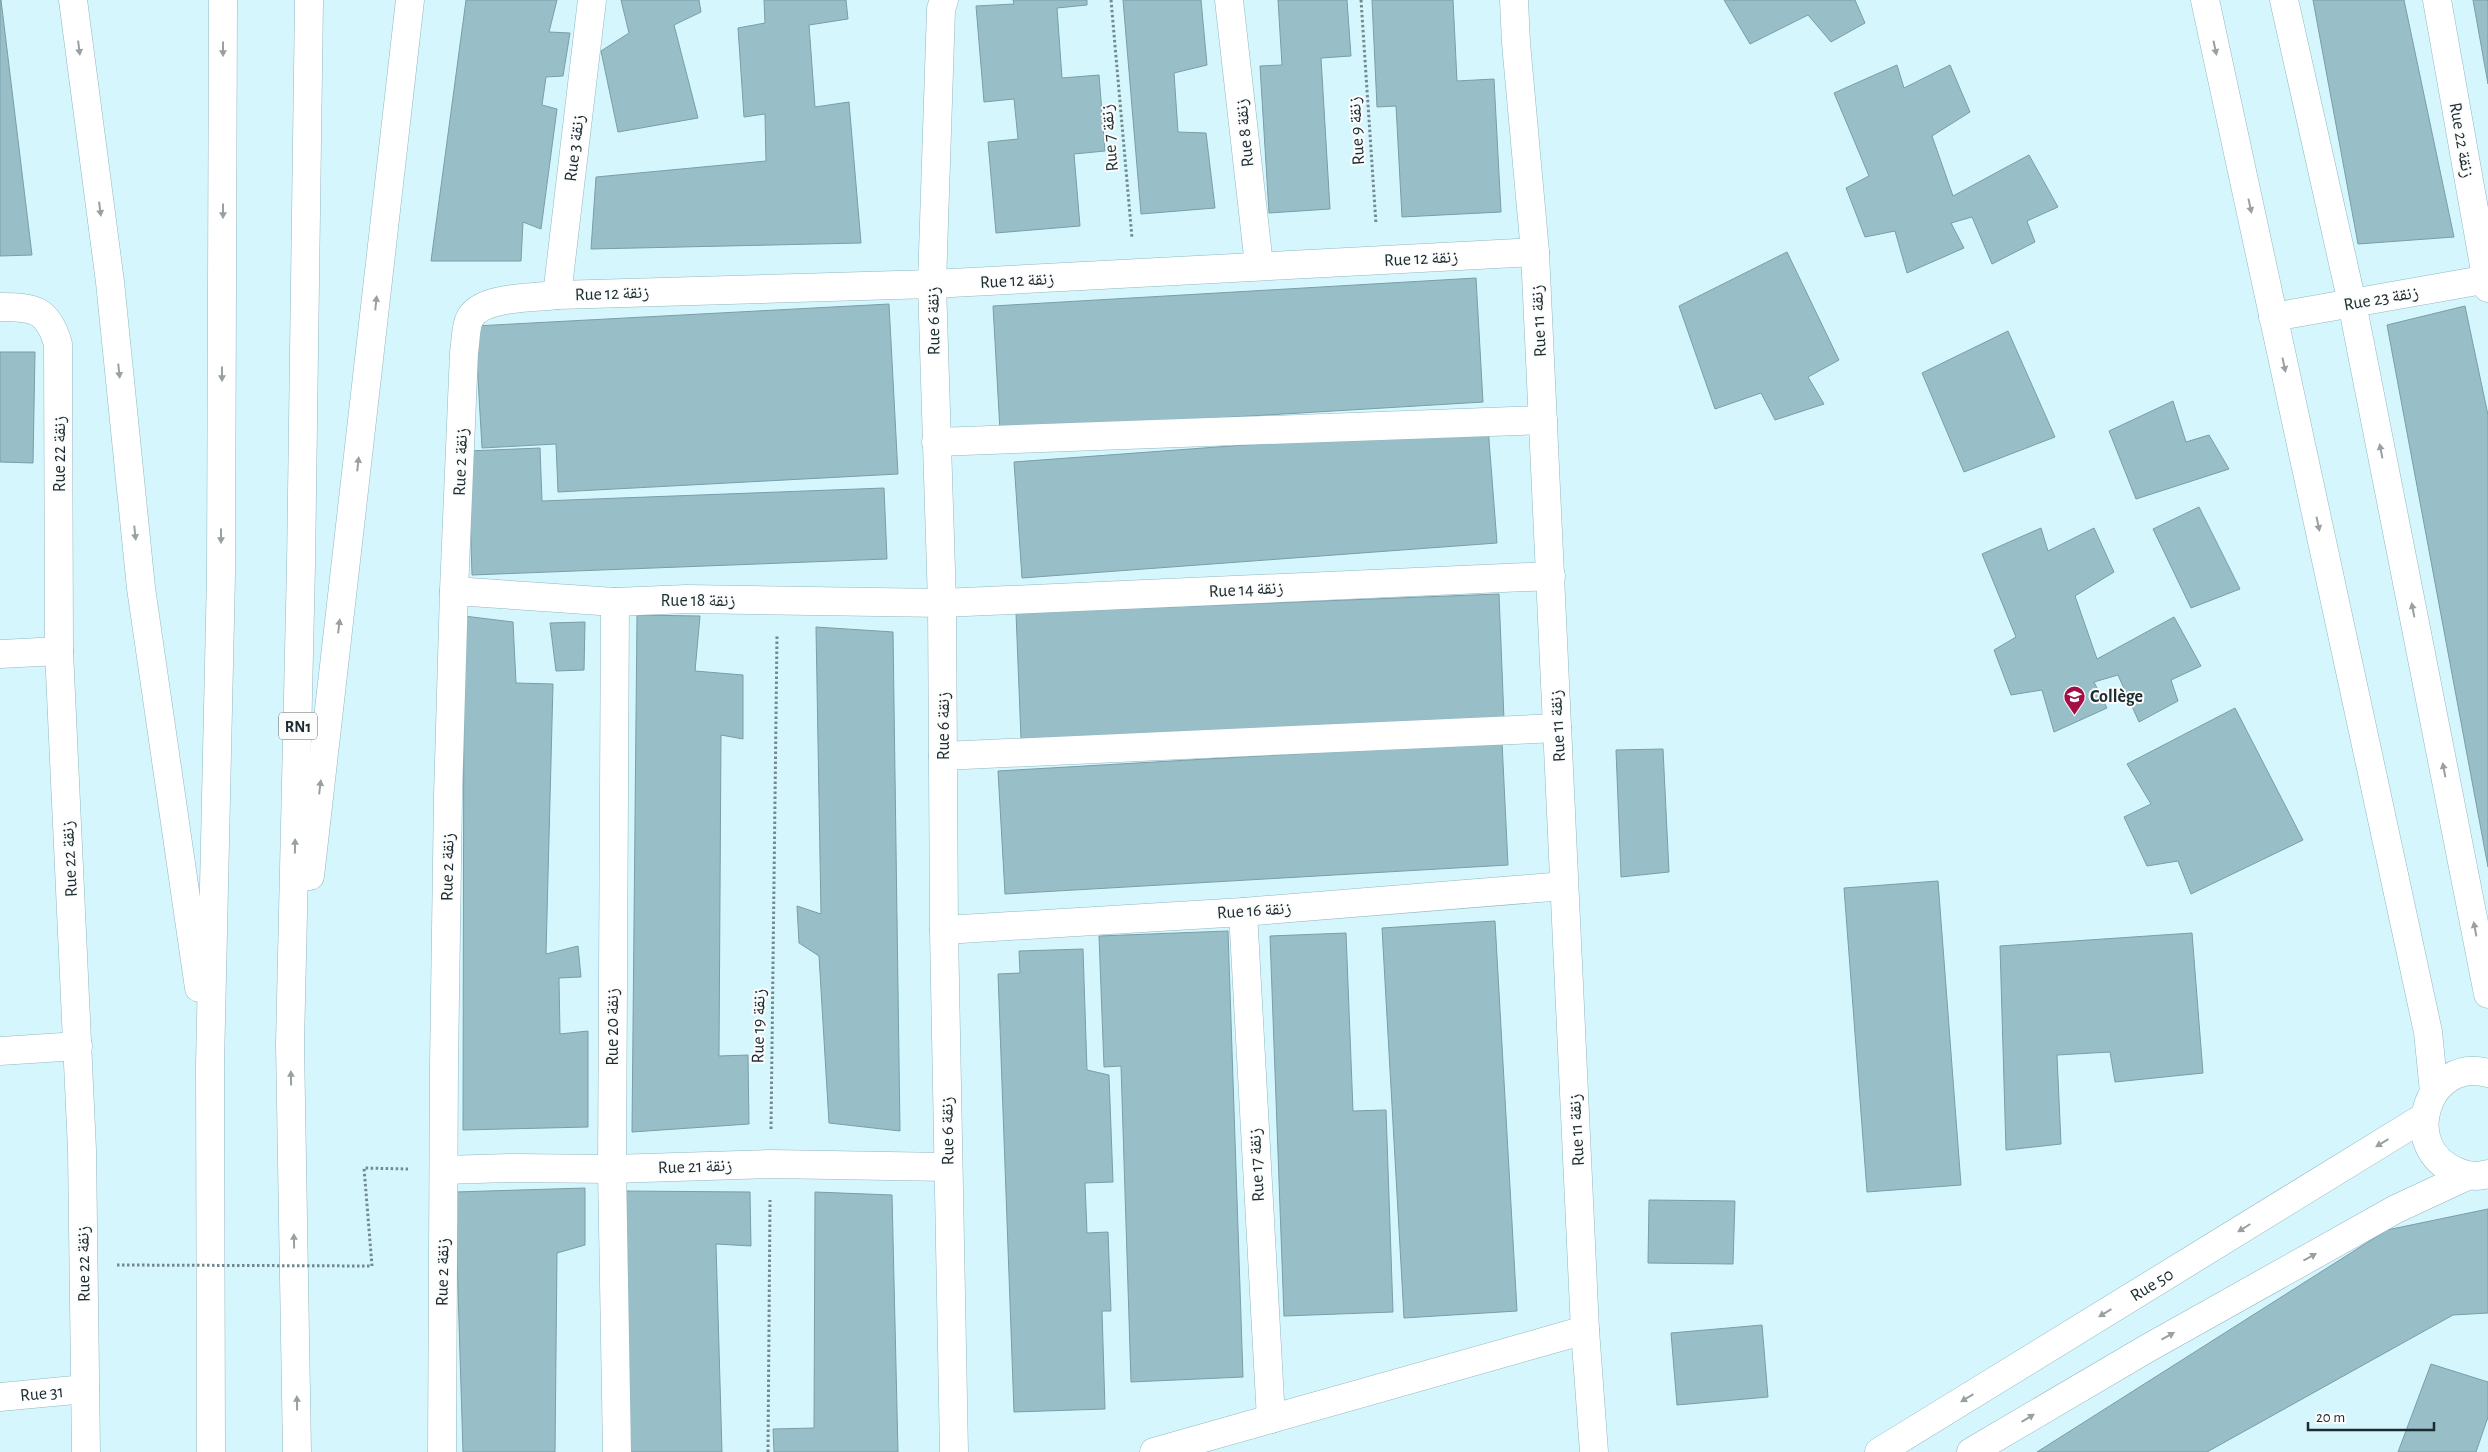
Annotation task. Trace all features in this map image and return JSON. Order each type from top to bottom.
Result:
[{"type":"main road","points":[[73,0],[110,282],[141,588],[210,1065]]},
{"type":"main road","points":[[211,1452],[210,1065],[221,575],[224,0]]},
{"type":"main road","name":"RN1","points":[[297,1452],[290,1044],[301,565],[308,0]]},
{"type":"main road","points":[[290,1044],[410,0]]},
{"type":"main road","name":"Rue 3 زنقة","points":[[557,295],[592,0]]},
{"type":"main road","name":"Rue 6 زنقة","points":[[944,0],[941,9],[932,284],[942,603],[947,1167],[954,1452]]},
{"type":"main road","name":"Rue 8 زنقة","points":[[1229,0],[1259,265]]},
{"type":"main road","name":"Rue 11 زنقة","points":[[1514,0],[1516,43],[1535,252],[1585,1330],[1594,1452]]},
{"type":"main road","points":[[2205,0],[2428,1032],[2434,1092]]},
{"type":"main road","points":[[2284,0],[2352,303],[2488,994]]},
{"type":"main road","name":"Rue 22 زنقة","points":[[2437,0],[2487,282]]},
{"type":"main road","name":"Rue 12 زنقة","points":[[499,301],[557,295],[932,284],[1259,265],[1535,252]]},
{"type":"main road","name":"Rue 23 زنقة","points":[[2274,317],[2487,282]]},
{"type":"main road","name":"Rue 2 زنقة","points":[[442,1452],[448,805],[454,591],[464,352],[469,320],[480,306],[499,301]]},
{"type":"main road","name":"Rue 22 زنقة","points":[[0,307],[24,308],[39,312],[50,321],[58,344],[59,651],[82,1150],[86,1452]]},
{"type":"main road","points":[[936,442],[1543,420]]},
{"type":"main road","name":"Rue 14 زنقة","points":[[942,603],[1550,576]]},
{"type":"main road","name":"Rue 18 زنقة","points":[[454,591],[615,602],[687,598],[942,603]]},
{"type":"main road","name":"Rue 20 زنقة","points":[[615,602],[612,1169],[617,1452]]},
{"type":"main road","points":[[0,654],[59,651]]},
{"type":"main road","points":[[943,756],[1557,728]]},
{"type":"main road","name":"Rue 16 زنقة","points":[[944,930],[1243,912],[1564,886]]},
{"type":"main road","name":"Rue 17 زنقة","points":[[1243,912],[1271,1419]]},
{"type":"main road","points":[[0,1051],[78,1046]]},
{"type":"main road","points":[[2477,1175],[2448,1168],[2434,1155],[2425,1137],[2424,1118],[2434,1092],[2448,1079],[2464,1072],[2488,1073]]},
{"type":"main road","name":"Rue 50","points":[[1879,1452],[2424,1118]]},
{"type":"main road","name":"Rue 21 زنقة","points":[[444,1170],[513,1168],[612,1169],[771,1164],[947,1167]]},
{"type":"main road","points":[[1971,1452],[2156,1343],[2387,1214],[2477,1175]]},
{"type":"main road","points":[[1154,1452],[1585,1330]]},
{"type":"main road","name":"Rue 31","points":[[0,1397],[85,1389]]},
{"type":"path","name":"Rue 7 زنقة","points":[[1111,0],[1135,273]]},
{"type":"path","name":"Rue 9 زنقة","points":[[1361,0],[1378,260]]},
{"type":"path","name":"Rue 19 زنقة","points":[[768,1452],[777,601]]},
{"type":"path","points":[[117,1265],[372,1266],[364,1168],[444,1170]]},
{"type":"building","points":[[1,0],[32,255],[0,256]]},
{"type":"building","points":[[466,0],[557,0],[549,32],[570,33],[563,76],[546,77],[542,105],[557,109],[541,229],[523,222],[521,261],[431,261]]},
{"type":"building","points":[[621,0],[699,0],[701,12],[674,25],[698,118],[618,132],[601,51],[629,33]]},
{"type":"building","points":[[764,0],[846,0],[848,19],[809,25],[815,107],[849,102],[861,243],[591,249],[596,177],[766,161],[765,114],[744,117],[738,28],[765,23]]},
{"type":"building","points":[[1013,0],[1087,0],[1087,5],[1057,8],[1062,78],[1099,75],[1105,151],[1074,154],[1080,226],[996,233],[988,142],[1018,139],[1014,99],[984,102],[976,6],[1014,4]]},
{"type":"building","points":[[1123,0],[1201,0],[1207,65],[1174,73],[1178,132],[1206,133],[1215,208],[1141,214]]},
{"type":"building","points":[[1278,0],[1347,0],[1351,56],[1321,58],[1330,209],[1269,213],[1260,66],[1282,65]]},
{"type":"building","points":[[1372,0],[1453,0],[1457,81],[1494,79],[1501,212],[1402,217],[1396,106],[1377,107]]},
{"type":"building","points":[[1724,0],[1855,0],[1865,23],[1831,42],[1808,15],[1750,44]]},
{"type":"building","points":[[2313,0],[2404,0],[2454,237],[2358,244]]},
{"type":"building","points":[[2473,0],[2488,0],[2488,84]]},
{"type":"building","points":[[1897,65],[1904,88],[1950,65],[1970,112],[1932,136],[1953,196],[2029,155],[2058,207],[2027,221],[2035,242],[1992,264],[1972,217],[1951,223],[1964,248],[1907,273],[1895,231],[1865,237],[1846,188],[1869,176],[1834,93]]},
{"type":"building","points":[[1787,252],[1839,360],[1808,377],[1824,404],[1775,420],[1761,393],[1715,409],[1679,306]]},
{"type":"building","points":[[1476,278],[1483,402],[1000,431],[993,306]]},
{"type":"building","points":[[889,304],[898,474],[558,492],[556,444],[482,448],[475,326]]},
{"type":"building","points":[[2465,306],[2488,415],[2488,867],[2387,325]]},
{"type":"building","points":[[2008,331],[2055,437],[1964,472],[1922,373]]},
{"type":"building","points":[[0,352],[35,352],[33,463],[0,462]]},
{"type":"building","points":[[2173,401],[2186,442],[2209,435],[2229,469],[2136,499],[2109,431]]},
{"type":"building","points":[[1488,427],[1497,543],[1022,578],[1014,462]]},
{"type":"building","points":[[540,448],[542,501],[884,488],[887,559],[472,575],[468,451]]},
{"type":"building","points":[[2199,507],[2240,589],[2191,608],[2153,529]]},
{"type":"building","points":[[2041,528],[2048,551],[2094,528],[2114,572],[2075,596],[2097,659],[2174,617],[2201,666],[2171,680],[2178,701],[2139,722],[2118,675],[2094,682],[2107,708],[2054,732],[2042,690],[2011,695],[1994,650],[2016,637],[1982,554]]},
{"type":"building","points":[[1499,594],[1504,720],[1021,739],[1016,613]]},
{"type":"building","points":[[637,615],[700,616],[695,671],[743,675],[743,739],[721,735],[719,1056],[748,1055],[749,1124],[632,1132]]},
{"type":"building","points":[[464,616],[513,622],[516,683],[553,684],[546,954],[578,946],[581,977],[559,978],[560,1034],[588,1031],[588,1127],[463,1130]]},
{"type":"building","points":[[585,622],[584,670],[556,671],[550,623]]},
{"type":"building","points":[[816,627],[893,632],[900,1131],[829,1123],[819,956],[799,943],[797,906],[821,914]]},
{"type":"building","points":[[2235,708],[2303,840],[2191,894],[2178,861],[2147,866],[2124,817],[2151,804],[2127,764]]},
{"type":"building","points":[[1502,742],[1508,865],[1005,894],[998,771]]},
{"type":"building","points":[[1663,749],[1669,872],[1621,877],[1616,750]]},
{"type":"building","points":[[1938,881],[1961,1185],[1867,1192],[1844,888]]},
{"type":"building","points":[[1495,921],[1517,1311],[1404,1318],[1382,928]]},
{"type":"building","points":[[1228,931],[1243,1377],[1131,1382],[1121,1066],[1104,1067],[1099,936]]},
{"type":"building","points":[[1346,933],[1353,1111],[1386,1110],[1393,1312],[1284,1316],[1270,936]]},
{"type":"building","points":[[2192,933],[2203,1073],[2115,1082],[2110,1052],[2057,1055],[2061,1144],[2006,1150],[2000,946]]},
{"type":"building","points":[[1083,949],[1087,1070],[1109,1075],[1113,1182],[1085,1183],[1087,1233],[1108,1232],[1111,1311],[1102,1311],[1105,1409],[1014,1412],[998,974],[1020,973],[1019,951]]},
{"type":"building","points":[[585,1188],[585,1245],[557,1253],[555,1452],[463,1452],[455,1192]]},
{"type":"building","points":[[624,1191],[750,1192],[751,1246],[716,1244],[722,1452],[628,1452]]},
{"type":"building","points":[[815,1192],[892,1195],[898,1452],[774,1452],[773,1429],[814,1428]]},
{"type":"building","points":[[1649,1200],[1735,1201],[1733,1264],[1648,1263]]},
{"type":"building","points":[[2488,1209],[2488,1313],[2453,1315],[2207,1452],[2037,1452],[2387,1230]]},
{"type":"building","points":[[1762,1325],[1768,1397],[1677,1405],[1671,1333]]},
{"type":"building","points":[[2431,1364],[2488,1382],[2488,1417],[2476,1452],[2398,1452]]},
{"type":"place","name":"Collège","points":[[2074,715]]}]
